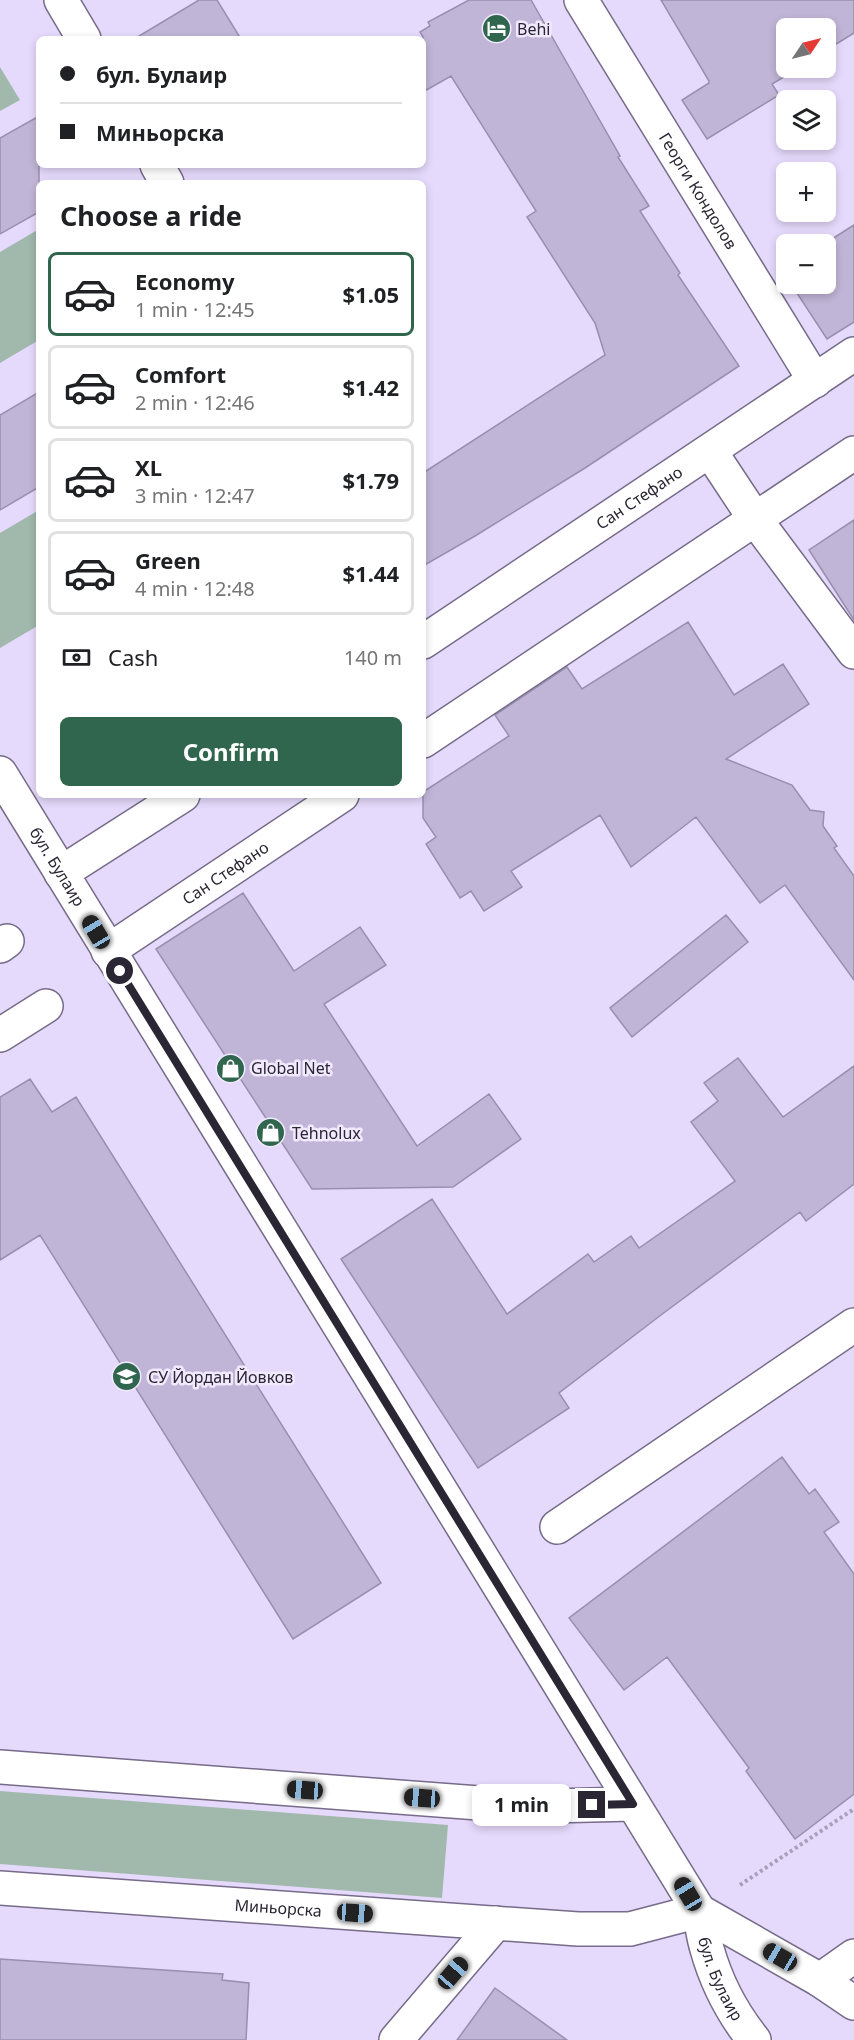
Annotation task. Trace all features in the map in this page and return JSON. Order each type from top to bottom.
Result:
[{"type":"main road","points":[[61,0],[82,36]]},
{"type":"main road","name":"Георги Кондолов","points":[[581,0],[815,381]]},
{"type":"main road","name":"Сан Стефано","points":[[426,634],[710,451],[854,354]]},
{"type":"main road","points":[[710,451],[754,519],[854,652]]},
{"type":"main road","points":[[426,739],[854,453]]},
{"type":"main road","name":"бул. Булаир","points":[[0,773],[699,1911],[707,1949],[718,1980],[740,2022],[754,2040]]},
{"type":"main road","points":[[61,873],[178,798]]},
{"type":"main road","name":"Сан Стефано","points":[[108,951],[338,798]]},
{"type":"main road","points":[[0,1035],[46,1006]]},
{"type":"main road","points":[[557,1527],[854,1325]]},
{"type":"main road","points":[[0,1767],[492,1804],[550,1806],[633,1804]]},
{"type":"main road","name":"Миньорска","points":[[0,1888],[578,1929],[630,1929],[699,1911]]},
{"type":"main road","name":"бул. Булаир","points":[[699,1911],[820,1980],[854,2003]]},
{"type":"main road","points":[[396,2040],[496,1923]]},
{"type":"main road","points":[[820,1980],[854,1956]]},
{"type":"path","points":[[699,1911],[854,1809]]},
{"type":"green space","points":[[0,67],[20,100],[0,111]]},
{"type":"green space","points":[[36,231],[36,342],[0,363],[0,252]]},
{"type":"green space","points":[[36,512],[36,627],[0,648],[0,533]]},
{"type":"green space","points":[[0,1791],[448,1825],[442,1898],[0,1864]]},
{"type":"building","points":[[199,0],[217,0],[239,36],[139,36]]},
{"type":"building","points":[[469,0],[531,0],[620,156],[618,157],[649,206],[640,211],[680,273],[678,275],[739,366],[585,468],[426,564],[426,471],[605,355],[595,323],[527,217],[536,211],[451,76],[426,90],[426,36],[422,36],[420,32],[430,26],[428,22]]},
{"type":"building","points":[[661,0],[854,0],[854,33],[836,44],[836,18],[776,18],[776,78],[782,78],[772,84],[776,90],[776,97],[707,139],[682,100],[709,81]]},
{"type":"building","points":[[36,118],[36,168],[39,168],[39,180],[36,180],[36,214],[0,234],[0,138]]},
{"type":"building","points":[[854,225],[854,322],[827,339],[798,294],[836,294],[836,236]]},
{"type":"building","points":[[36,394],[36,489],[0,510],[0,415]]},
{"type":"building","points":[[854,520],[854,620],[809,550]]},
{"type":"building","points":[[688,622],[734,695],[783,664],[809,704],[726,759],[792,785],[810,810],[824,812],[823,826],[837,846],[834,848],[854,876],[854,980],[785,885],[760,903],[696,817],[631,867],[600,815],[511,871],[522,887],[484,911],[471,891],[460,898],[426,844],[436,837],[423,818],[423,798],[426,798],[426,790],[509,736],[495,715],[567,667],[582,689]]},
{"type":"building","points":[[243,893],[294,971],[360,927],[386,965],[324,1004],[417,1146],[489,1094],[521,1139],[453,1187],[312,1189],[156,949]]},
{"type":"building","points":[[726,915],[748,942],[632,1037],[610,1008]]},
{"type":"building","points":[[738,1058],[783,1117],[854,1066],[854,1184],[806,1221],[800,1212],[661,1315],[559,1393],[569,1408],[478,1468],[341,1259],[432,1199],[507,1314],[588,1254],[594,1262],[631,1236],[639,1248],[735,1181],[691,1122],[718,1101],[704,1083]]},
{"type":"building","points":[[30,1079],[52,1112],[76,1097],[381,1583],[293,1639],[40,1235],[0,1260],[0,1097]]},
{"type":"building","points":[[782,1457],[809,1494],[815,1489],[839,1522],[824,1532],[854,1574],[854,1794],[795,1839],[746,1771],[749,1768],[667,1657],[624,1690],[569,1618]]},
{"type":"building","points":[[0,1959],[223,1974],[222,1980],[249,1983],[246,2040],[0,2040]]},
{"type":"building","points":[[495,1988],[567,2040],[457,2040]]},
{"type":"place","name":"Behi","points":[[496,29]]},
{"type":"place","name":"Global Net","points":[[230,1068]]},
{"type":"place","name":"Tehnolux","points":[[271,1133]]},
{"type":"place","name":"СУ Йордан Йовков","points":[[127,1377]]},
{"type":"route","points":[[120,971],[633,1804],[592,1805]]}]
